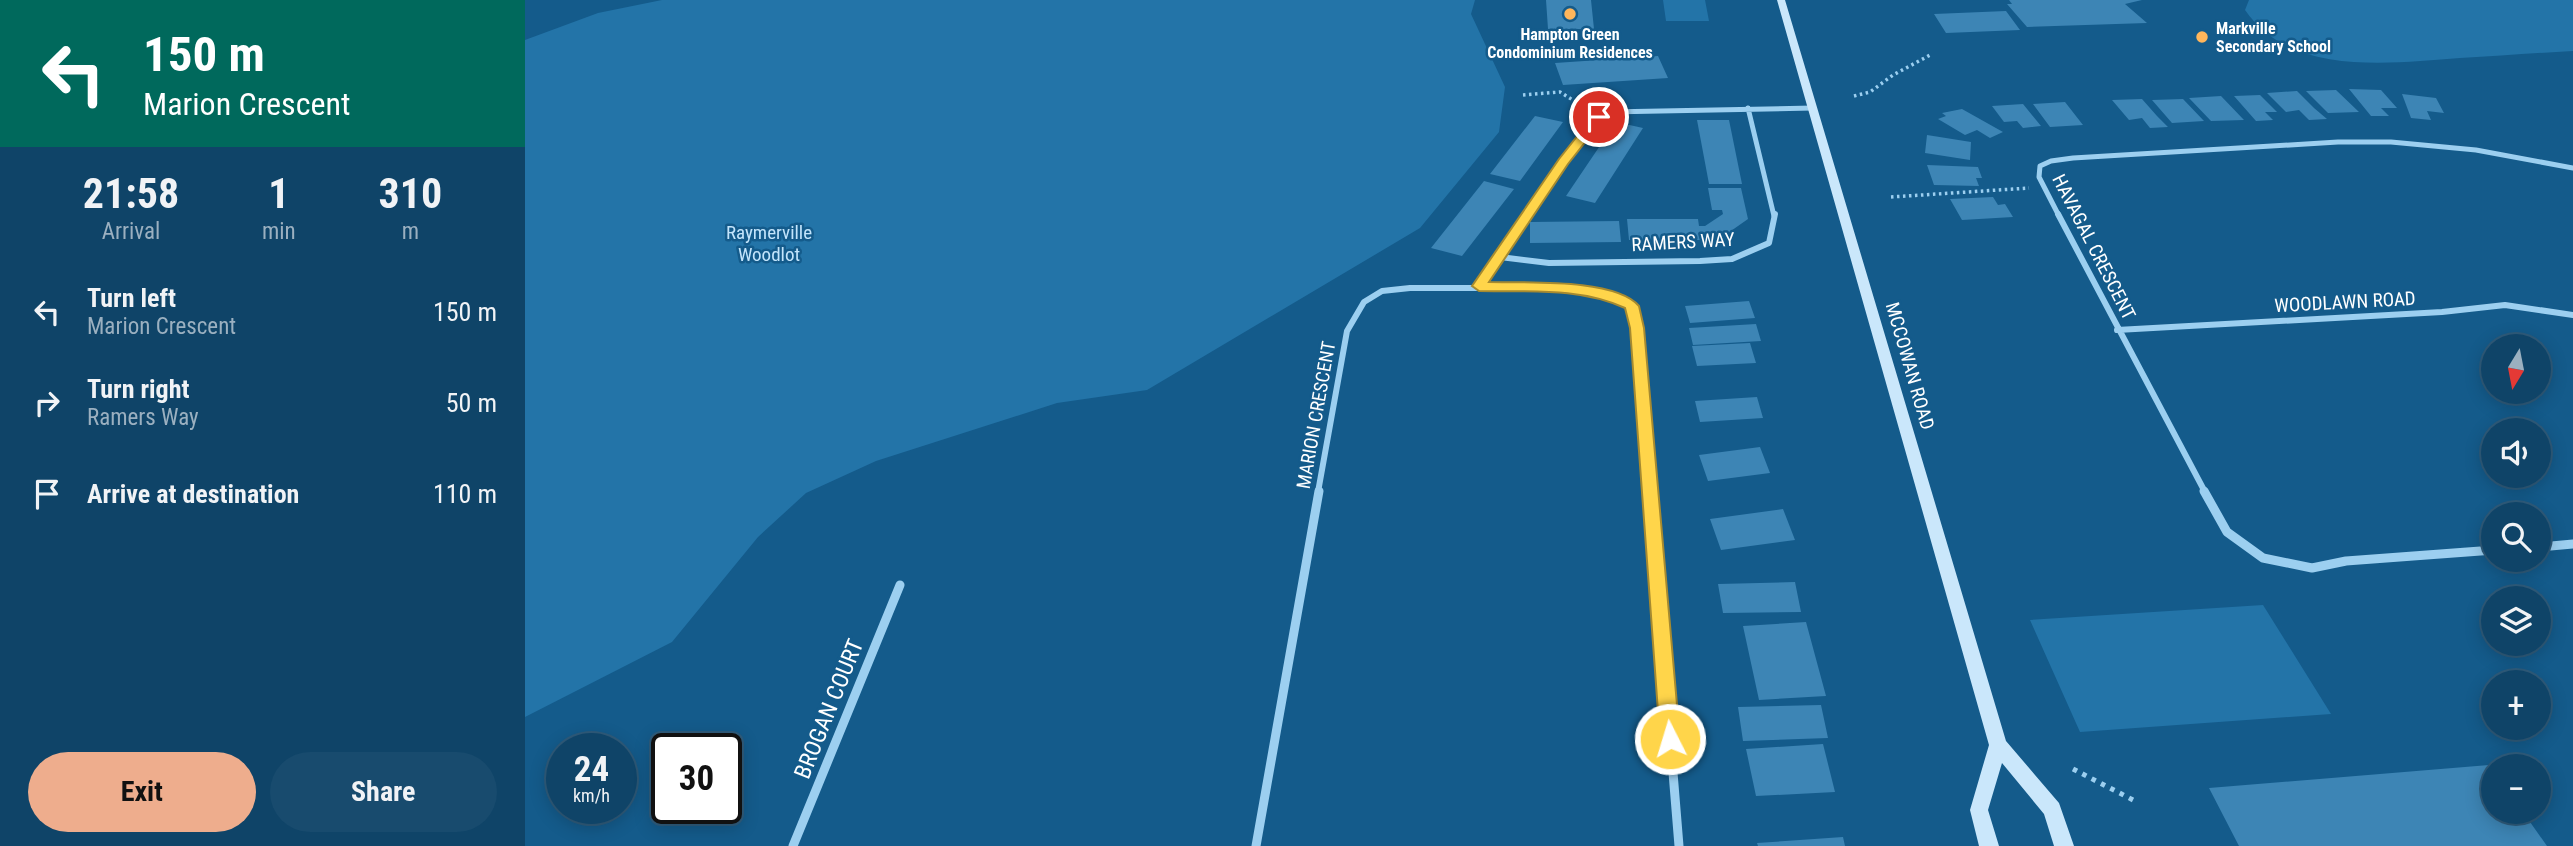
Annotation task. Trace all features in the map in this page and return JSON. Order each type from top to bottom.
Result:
[{"type":"main road","name":"MCCOWAN ROAD","points":[[1781,0],[1998,745],[2052,809],[2064,846]]},
{"type":"main road","points":[[1989,846],[1979,810],[1998,745]]},
{"type":"street","name":"RAMERS WAY","points":[[1500,257],[1549,262],[1700,261],[1732,259],[1769,243],[1775,213],[1748,108]]},
{"type":"street","points":[[1479,286],[1595,119],[1608,112],[1813,108]]},
{"type":"street","name":"HAVAGAL CRESCENT","points":[[2481,551],[2346,561],[2312,568],[2263,558],[2227,532],[2117,330],[2039,177],[2040,166],[2051,161],[2073,158],[2338,142],[2435,145],[2518,157],[2573,169]]},
{"type":"street","name":"MARION CRESCENT","points":[[1256,846],[1347,331],[1364,302],[1382,291],[1479,286],[1577,288],[1614,297],[1632,306],[1638,340],[1679,846]]},
{"type":"street","name":"WOODLAWN ROAD","points":[[2117,330],[2505,306],[2573,315]]},
{"type":"street","points":[[2551,546],[2573,544]]},
{"type":"street","name":"BROGAN COURT","points":[[793,846],[899,585]]},
{"type":"path","points":[[1854,96],[1874,92],[1889,77],[1921,64],[1932,54]]},
{"type":"path","points":[[1523,94],[1560,92],[1602,116]]},
{"type":"path","points":[[1891,197],[2044,187]]},
{"type":"path","points":[[2073,769],[2137,802]]},
{"type":"green space","name":"Raymerville Woodlot","points":[[662,0],[1475,0],[1471,14],[1505,87],[1499,132],[1420,228],[1147,390],[1057,403],[876,461],[806,493],[758,537],[672,642],[525,717],[525,40],[598,13]]},
{"type":"green space","points":[[1663,0],[1705,0],[1709,21],[1666,21]]},
{"type":"green space","points":[[2249,0],[2573,0],[2573,51],[2403,62],[2343,61],[2315,56],[2288,46],[2265,32],[2245,10]]},
{"type":"green space","points":[[2263,605],[2331,714],[2080,732],[2030,620]]},
{"type":"building","name":"Hampton Green Condominium Residences","points":[[1546,0],[1591,0],[1594,29],[1548,29]]},
{"type":"building","name":"Markville Secondary School","points":[[2009,0],[2142,0],[2125,4],[2147,23],[2027,27],[2007,4],[2012,4]]},
{"type":"building","points":[[2006,11],[2020,30],[1946,33],[1934,14]]},
{"type":"building","points":[[1658,56],[1668,78],[1563,85],[1555,63]]},
{"type":"building","points":[[2349,89],[2381,90],[2397,108],[2381,108],[2389,116],[2371,116]]},
{"type":"building","points":[[2336,90],[2359,112],[2328,113],[2306,91]]},
{"type":"building","points":[[2297,91],[2327,119],[2309,120],[2299,110],[2286,112],[2267,93]]},
{"type":"building","points":[[2402,94],[2436,98],[2444,113],[2427,111],[2431,120],[2411,118]]},
{"type":"building","points":[[2260,95],[2277,112],[2265,112],[2273,120],[2256,121],[2234,96]]},
{"type":"building","points":[[2221,96],[2244,120],[2211,121],[2189,98]]},
{"type":"building","points":[[2142,99],[2168,127],[2150,128],[2142,118],[2129,120],[2112,100]]},
{"type":"building","points":[[2183,99],[2204,121],[2172,123],[2152,100]]},
{"type":"building","points":[[2065,102],[2083,125],[2050,127],[2033,104]]},
{"type":"building","points":[[2023,104],[2041,126],[2023,128],[2017,121],[2004,122],[1992,106]]},
{"type":"building","points":[[1962,109],[2003,132],[1990,138],[1977,130],[1965,135],[1938,119],[1946,116],[1942,113]]},
{"type":"building","points":[[1535,116],[1563,122],[1520,181],[1490,174]]},
{"type":"building","points":[[1697,120],[1729,120],[1742,184],[1709,184]]},
{"type":"building","points":[[1616,122],[1643,128],[1595,203],[1566,196]]},
{"type":"building","points":[[1927,135],[1971,142],[1970,160],[1925,153]]},
{"type":"building","points":[[1927,165],[1978,167],[1982,178],[1976,178],[1979,186],[1934,185]]},
{"type":"building","points":[[1484,181],[1514,189],[1462,256],[1431,248]]},
{"type":"building","points":[[1708,188],[1741,188],[1748,219],[1718,240],[1629,240],[1627,219],[1698,219],[1699,226],[1705,226],[1723,214],[1722,210],[1712,210]]},
{"type":"building","points":[[1993,197],[1998,205],[2005,204],[2013,217],[1962,220],[1950,199]]},
{"type":"building","points":[[1619,221],[1621,242],[1530,243],[1530,222]]},
{"type":"building","points":[[1749,301],[1755,318],[1690,323],[1685,306]]},
{"type":"building","points":[[1756,324],[1761,341],[1693,345],[1689,328]]},
{"type":"building","points":[[1750,343],[1756,363],[1697,366],[1692,346]]},
{"type":"building","points":[[1757,397],[1763,418],[1700,422],[1695,401]]},
{"type":"building","points":[[1760,447],[1770,473],[1708,481],[1699,455]]},
{"type":"building","points":[[1783,509],[1795,540],[1721,550],[1710,519]]},
{"type":"building","points":[[1795,582],[1801,612],[1723,613],[1718,584]]},
{"type":"building","points":[[1806,622],[1826,696],[1759,700],[1743,626]]},
{"type":"building","points":[[1821,705],[1828,738],[1743,741],[1738,707]]},
{"type":"building","points":[[1823,744],[1835,792],[1756,796],[1746,749]]},
{"type":"building","points":[[2481,766],[2481,824],[2531,824],[2547,846],[2239,846],[2209,788]]},
{"type":"building","points":[[1843,837],[1845,846],[1758,846],[1757,843]]},
{"type":"place","name":"Hampton Green Condominium Residences","points":[[1570,14]]},
{"type":"place","name":"Markville Secondary School","points":[[2202,37]]},
{"type":"route","points":[[1599,117],[1564,162],[1479,286],[1577,288],[1614,297],[1632,306],[1637,328],[1670,739]]}]
